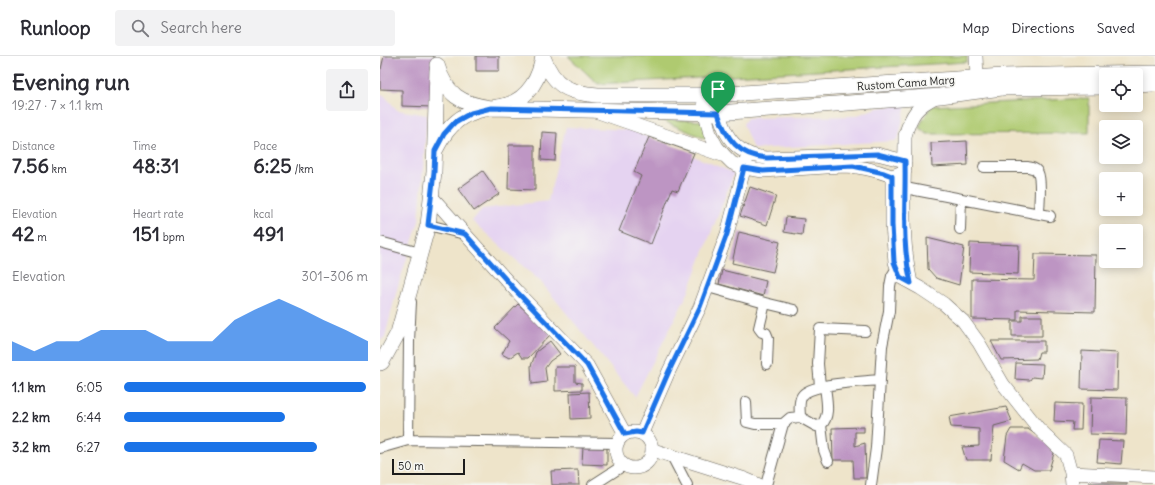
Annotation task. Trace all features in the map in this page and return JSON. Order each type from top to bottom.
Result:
[{"type":"main road","name":"Rustom Cama Marg","points":[[543,56],[547,69],[555,80],[568,89],[583,94],[709,95],[1003,76],[1099,83]]},
{"type":"main road","name":"Rustom Cama Marg","points":[[491,108],[508,105],[524,95],[537,80],[541,69],[543,56]]},
{"type":"main road","name":"Rustom Cama Marg","points":[[437,60],[440,75],[446,85],[457,97],[473,105],[491,108],[712,113],[940,96],[1002,88],[1099,83]]},
{"type":"main road","points":[[380,363],[382,362],[398,333],[428,225],[435,151],[437,60]]},
{"type":"main road","points":[[1143,75],[1155,73]]},
{"type":"main road","points":[[1143,85],[1155,84]]},
{"type":"main road","points":[[435,151],[444,134],[455,122],[471,113],[491,108]]},
{"type":"street","points":[[976,56],[977,78]]},
{"type":"street","points":[[709,95],[712,113],[710,134],[725,156],[732,163],[744,168],[763,171],[853,166],[892,176]]},
{"type":"street","points":[[911,283],[907,268],[904,241],[905,136],[909,122],[916,111],[925,102],[940,96]]},
{"type":"street","points":[[594,111],[725,156]]},
{"type":"street","points":[[712,113],[721,122],[728,136],[736,147],[755,157],[767,158],[877,154],[905,166]]},
{"type":"street","points":[[642,433],[708,287],[727,234],[748,154]]},
{"type":"street","points":[[892,176],[905,166]]},
{"type":"street","points":[[984,167],[1034,168],[1039,174],[1040,183],[1038,214]]},
{"type":"street","points":[[892,176],[894,262],[900,277],[944,304],[963,321],[979,343],[1003,384],[1039,429],[1066,455],[1071,479],[1155,477]]},
{"type":"street","points":[[905,188],[1050,216]]},
{"type":"street","points":[[431,196],[517,292],[587,365],[621,439]]},
{"type":"street","points":[[960,229],[961,200]]},
{"type":"street","points":[[428,225],[465,234]]},
{"type":"street","points":[[380,242],[420,253]]},
{"type":"street","points":[[871,485],[876,448],[882,346],[889,311],[890,286],[892,276],[897,268]]},
{"type":"street","points":[[408,440],[409,342],[413,281]]},
{"type":"street","points":[[708,287],[794,310]]},
{"type":"street","points":[[765,303],[759,328],[762,332],[766,333],[768,338],[767,364]]},
{"type":"street","points":[[821,426],[825,422],[827,408],[818,364],[820,329],[866,330]]},
{"type":"street","points":[[800,418],[799,401],[807,391],[823,386],[879,380]]},
{"type":"street","points":[[746,402],[748,422],[755,424],[783,424]]},
{"type":"street","points":[[766,485],[783,424],[790,418],[800,418],[816,426],[821,426]]},
{"type":"street","points":[[821,426],[824,450],[828,461]]},
{"type":"street","points":[[380,448],[408,440],[621,439],[636,432],[642,433],[651,441],[653,450],[651,458],[642,466],[636,468],[624,465],[617,455],[616,449],[621,439]]},
{"type":"street","points":[[653,450],[745,479],[759,485]]},
{"type":"street","points":[[672,456],[687,485]]},
{"type":"street","points":[[593,485],[624,465]]},
{"type":"shaded area","points":[[380,95],[384,95],[397,110],[427,115],[419,221],[397,289],[385,337],[380,341]]},
{"type":"shaded area","points":[[906,104],[899,137],[895,141],[753,149],[743,124],[747,118],[855,116],[877,108]]},
{"type":"shaded area","points":[[566,127],[631,130],[734,173],[688,293],[635,397],[541,282],[472,221],[482,209],[548,201]]},
{"type":"green space","points":[[568,56],[967,56],[967,62],[598,84]]},
{"type":"green space","points":[[1089,98],[1089,133],[927,134],[919,127],[931,106]]},
{"type":"green space","points":[[659,119],[702,121],[713,142]]},
{"type":"building","points":[[384,56],[434,56],[433,107],[402,106],[402,90],[380,89],[380,69]]},
{"type":"building","points":[[476,56],[499,56],[499,71],[476,71]]},
{"type":"building","points":[[542,132],[557,133],[555,161],[541,160]]},
{"type":"building","points":[[649,137],[694,153],[678,191],[672,189],[651,244],[619,231],[641,176],[634,172]]},
{"type":"building","points":[[967,141],[968,165],[932,167],[931,143]]},
{"type":"building","points":[[509,145],[535,145],[535,190],[508,189]]},
{"type":"building","points":[[483,171],[499,194],[474,211],[458,189]]},
{"type":"building","points":[[750,187],[776,196],[767,225],[740,216]]},
{"type":"building","points":[[786,217],[804,219],[802,235],[784,232]]},
{"type":"building","points":[[739,232],[780,242],[773,272],[732,263]]},
{"type":"building","points":[[927,238],[964,247],[959,285],[936,278],[928,269]]},
{"type":"building","points":[[970,243],[1019,245],[1018,274],[969,272]]},
{"type":"building","points":[[1035,254],[1096,255],[1095,312],[1017,310],[1017,320],[972,319],[972,279],[1034,280]]},
{"type":"building","points":[[722,270],[766,281],[763,296],[719,284]]},
{"type":"building","points":[[518,304],[551,334],[528,358],[522,358],[518,352],[509,358],[502,354],[509,341],[495,328]]},
{"type":"building","points":[[1022,316],[1042,316],[1042,336],[1012,336],[1012,321],[1022,321]]},
{"type":"building","points":[[550,341],[560,354],[550,361],[545,368],[547,382],[532,384],[531,366],[536,352]]},
{"type":"building","points":[[991,341],[1044,341],[1044,352],[1039,352],[1037,359],[1001,360]]},
{"type":"building","points":[[1082,351],[1118,353],[1117,390],[1081,389]]},
{"type":"building","points":[[1016,363],[1043,364],[1042,378],[1032,377],[1030,380],[1015,379]]},
{"type":"building","points":[[555,367],[575,367],[575,382],[582,383],[582,390],[555,391]]},
{"type":"building","points":[[589,392],[590,418],[571,419],[570,393]]},
{"type":"building","points":[[1091,397],[1127,398],[1126,435],[1090,434]]},
{"type":"building","points":[[1055,403],[1082,404],[1081,430],[1072,430],[1073,422],[1054,421]]},
{"type":"building","points":[[1006,407],[1012,421],[994,426],[991,460],[966,460],[962,447],[979,446],[979,429],[951,427],[949,417]]},
{"type":"building","points":[[864,427],[864,432],[855,432],[855,446],[865,443],[866,478],[854,478],[853,460],[833,460],[832,428]]},
{"type":"building","points":[[1011,429],[1028,429],[1047,443],[1054,453],[1049,470],[1034,470],[1022,463],[1019,469],[1004,460],[1007,436]]},
{"type":"building","points":[[1099,440],[1123,441],[1121,464],[1097,462]]},
{"type":"building","points":[[583,446],[607,446],[607,465],[582,464]]},
{"type":"building","points":[[578,470],[579,485],[552,485],[551,471]]},
{"type":"building","points":[[1089,483],[1127,483],[1127,485],[1089,485]]},
{"type":"route","points":[[491,108],[718,113],[728,136],[736,147],[755,157],[767,158],[877,154],[905,161],[904,241],[907,268],[911,283],[900,277],[894,262],[892,176],[853,166],[763,171],[744,168],[727,234],[700,307],[669,371],[642,433],[630,432],[625,434],[587,365],[517,292],[465,234],[428,225],[435,151],[444,134],[455,122],[471,113],[491,108]]}]
